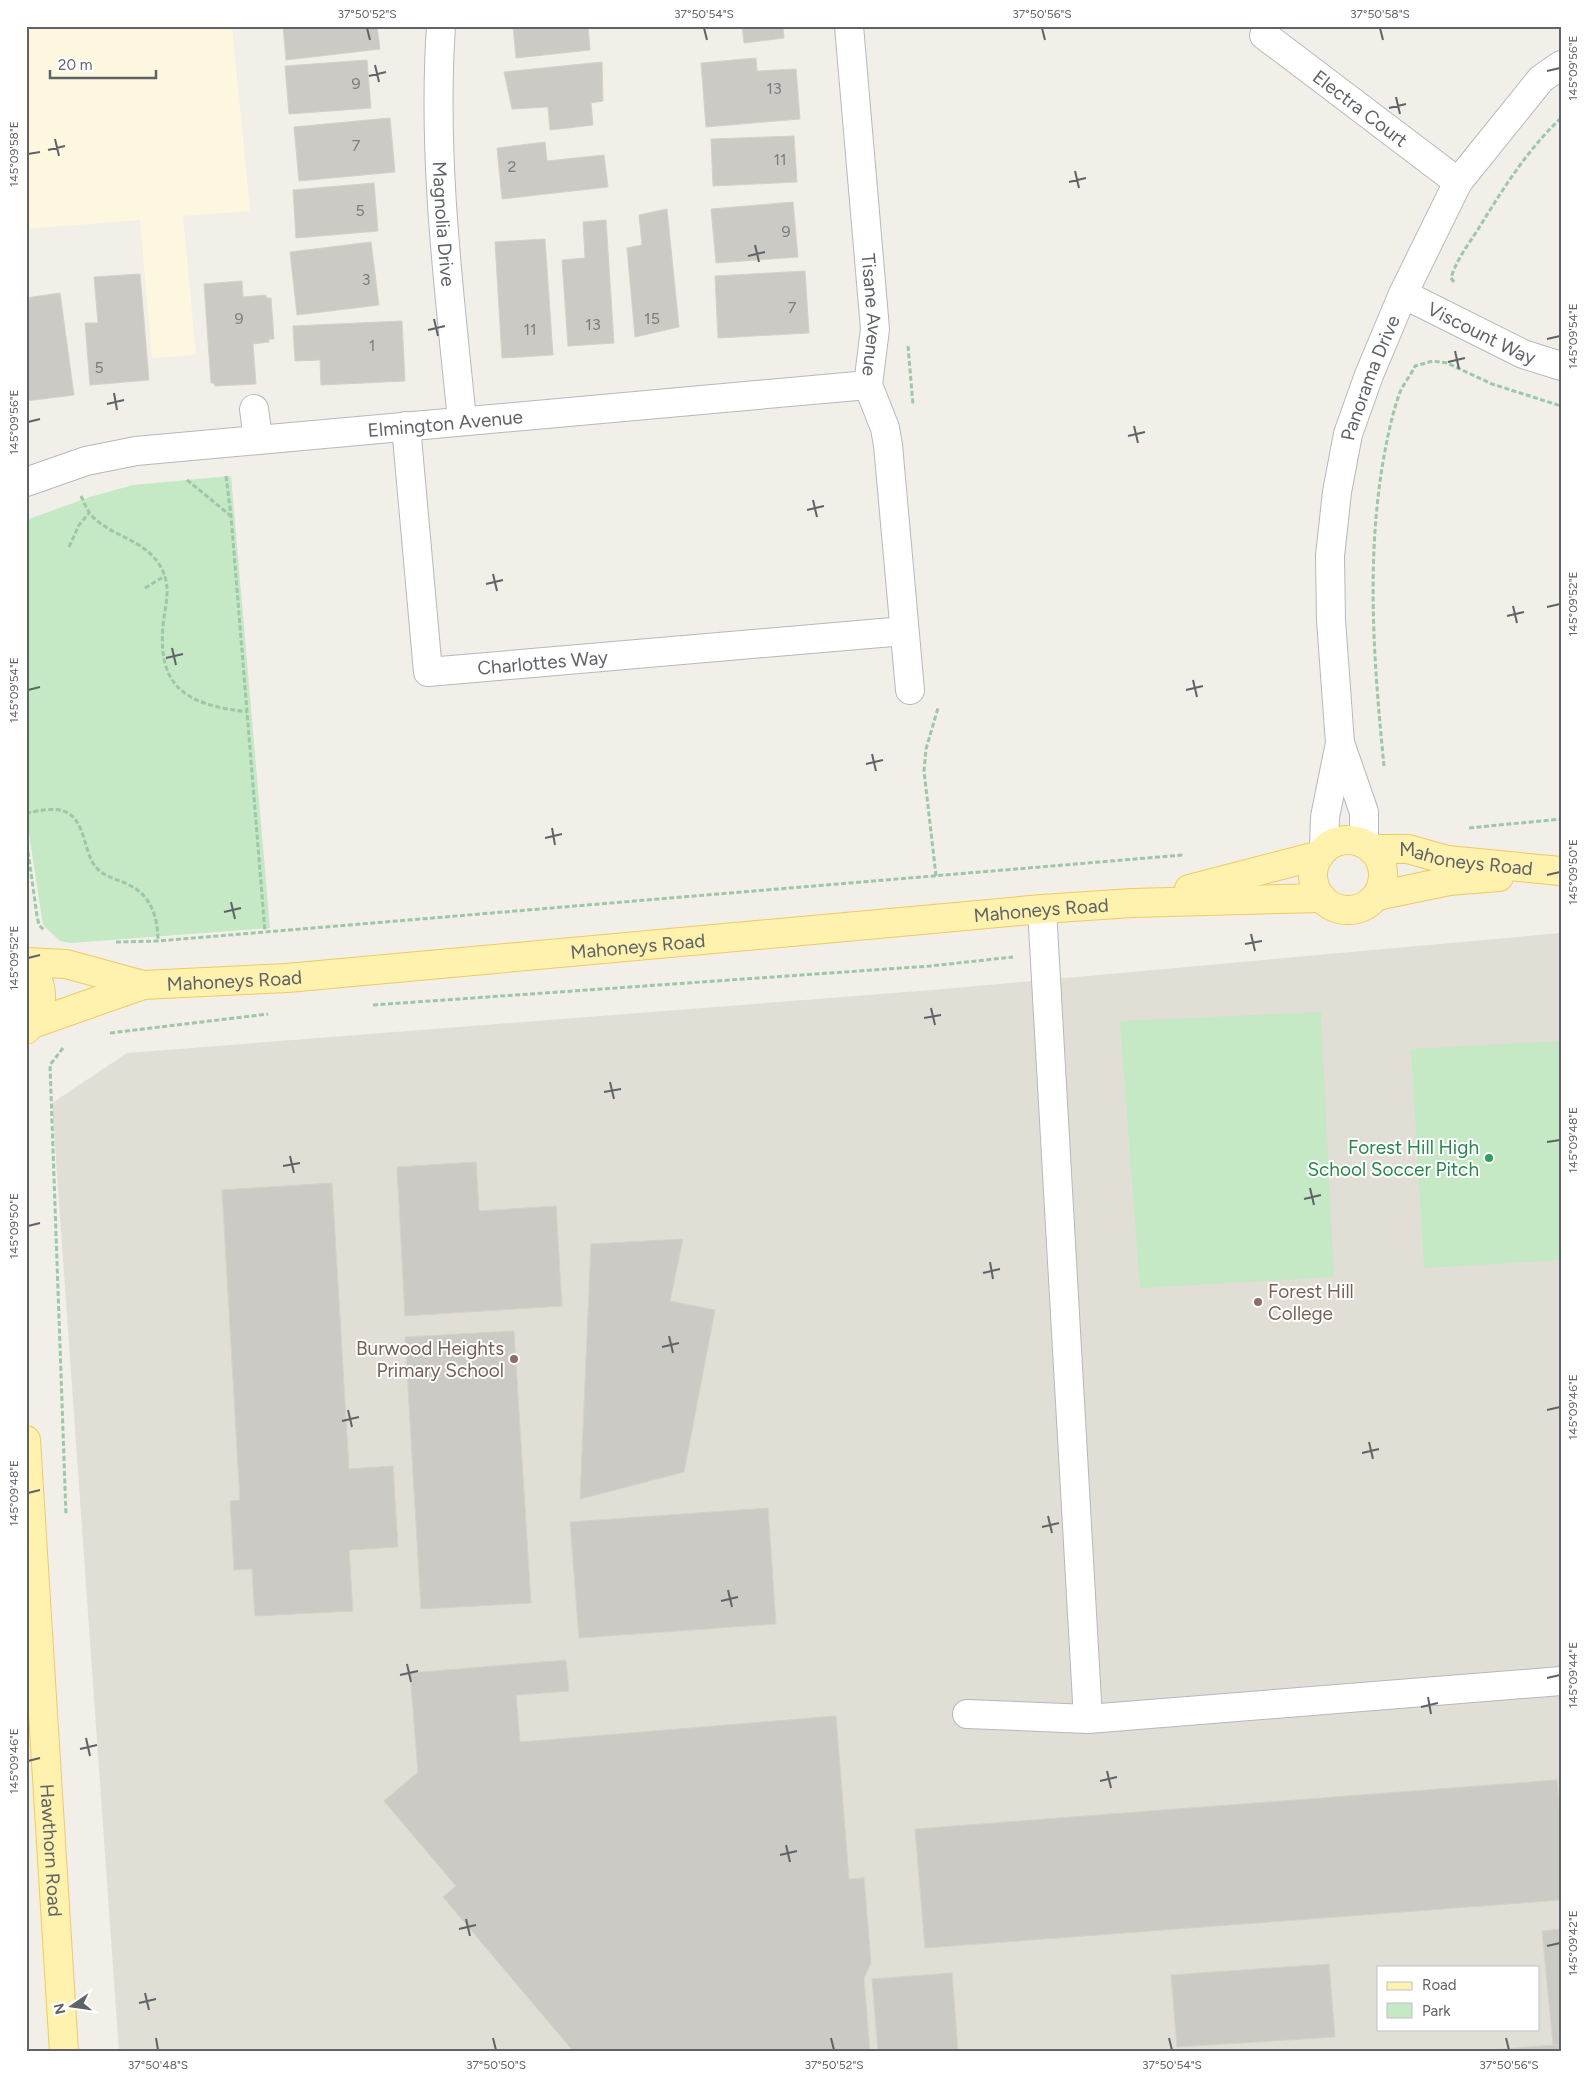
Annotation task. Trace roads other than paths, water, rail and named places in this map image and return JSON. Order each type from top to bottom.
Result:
[{"type":"main road","points":[[1343,841],[1368,847],[1382,866],[1383,876],[1377,896],[1360,909],[1350,910],[1339,910],[1322,898],[1316,889],[1314,879],[1314,868],[1322,852],[1343,841]]},
{"type":"main road","name":"Mahoneys Road","points":[[1368,847],[1408,850],[1447,860],[1561,871]]},
{"type":"main road","name":"Mahoneys Road","points":[[1132,903],[1322,852]]},
{"type":"main road","name":"Mahoneys Road","points":[[1377,896],[1448,882],[1561,871]]},
{"type":"main road","name":"Mahoneys Road","points":[[29,1027],[142,985],[287,978],[1042,909],[1132,903],[1322,898]]},
{"type":"main road","points":[[27,962],[36,973],[41,985],[42,999],[39,1012],[29,1027]]},
{"type":"main road","name":"Mahoneys Road","points":[[27,962],[66,964],[142,985]]},
{"type":"main road","name":"Hawthorn Road","points":[[26,1440],[32,1527],[34,1670],[64,2052]]},
{"type":"street","name":"Magnolia Drive","points":[[441,26],[438,69],[438,152],[462,420]]},
{"type":"street","name":"Tisane Avenue","points":[[848,26],[875,329],[868,385],[885,428],[888,445],[910,690]]},
{"type":"street","name":"Electra Court","points":[[1264,35],[1458,182]]},
{"type":"street","name":"Panorama Drive","points":[[1368,847],[1364,812],[1340,742],[1331,620],[1330,556],[1337,492],[1348,434],[1369,376],[1403,294],[1458,182],[1541,79],[1561,65]]},
{"type":"street","name":"Viscount Way","points":[[1403,294],[1523,354],[1561,366]]},
{"type":"street","name":"Elmington Avenue","points":[[26,482],[86,461],[111,455],[462,420],[868,385]]},
{"type":"street","points":[[254,409],[258,439]]},
{"type":"street","name":"Charlottes Way","points":[[406,426],[428,672],[904,631]]},
{"type":"street","name":"Panorama Drive","points":[[1322,852],[1325,816],[1340,742]]},
{"type":"street","points":[[1042,909],[1088,1719]]},
{"type":"street","points":[[967,1714],[1088,1719],[1561,1680]]},
{"type":"place","name":"Forest Hill High School Soccer Pitch","points":[[1489,1158]]},
{"type":"place","name":"Forest Hill College","points":[[1258,1302]]},
{"type":"place","name":"Burwood Heights Primary School","points":[[514,1359]]}]
